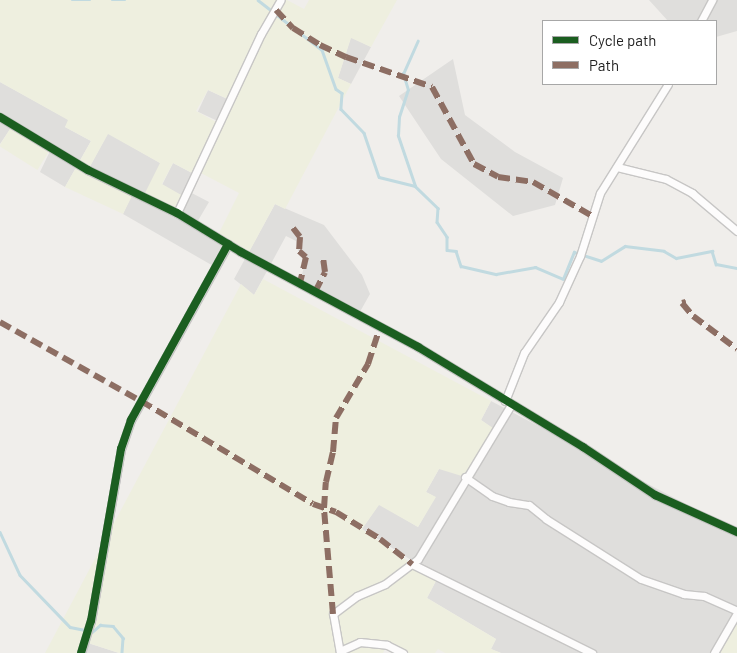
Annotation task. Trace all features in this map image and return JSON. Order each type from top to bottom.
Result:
[{"type":"street","points":[[177,213],[261,34],[281,0]]},
{"type":"street","points":[[702,20],[712,0]]},
{"type":"street","points":[[403,653],[387,645],[360,642],[340,652],[333,614],[358,596],[385,584],[412,564],[442,523],[465,478],[508,403],[524,353],[559,302],[580,256],[600,193],[667,85]]},
{"type":"street","points":[[0,117],[88,170],[177,213],[228,244],[418,347],[583,447],[655,495],[737,532]]},
{"type":"street","points":[[617,167],[666,179],[692,193],[737,231]]},
{"type":"street","points":[[81,653],[90,621],[120,449],[131,420],[228,244]]},
{"type":"street","points":[[465,478],[492,496],[509,502],[529,505],[546,519],[642,579],[684,594],[704,596],[737,612],[714,653]]},
{"type":"street","points":[[412,564],[592,653]]},
{"type":"shaded area","points":[[649,0],[737,0],[737,31],[717,37],[717,20],[667,20]]},
{"type":"shaded area","points":[[351,37],[371,47],[351,84],[338,78]]},
{"type":"shaded area","points":[[453,59],[465,115],[515,152],[563,178],[555,205],[513,216],[441,159],[399,96]]},
{"type":"shaded area","points":[[0,82],[69,120],[65,127],[91,141],[65,187],[40,172],[51,149],[13,125],[0,144]]},
{"type":"shaded area","points":[[208,90],[232,101],[221,123],[198,112]]},
{"type":"shaded area","points":[[108,133],[160,163],[162,185],[173,163],[194,174],[186,190],[209,202],[196,224],[228,244],[215,267],[123,214],[133,192],[88,170]]},
{"type":"shaded area","points":[[275,204],[324,225],[362,275],[370,294],[357,317],[299,286],[306,259],[298,251],[296,241],[286,236],[254,295],[234,279]]},
{"type":"shaded area","points":[[491,401],[737,531],[737,613],[716,650],[722,653],[501,653],[491,649],[496,639],[427,598],[438,577],[362,529],[379,504],[418,527],[435,497],[426,492],[439,469],[495,430],[481,420]]},
{"type":"shaded area","points":[[85,642],[119,653],[81,653]]},
{"type":"green space","points":[[0,0],[287,0],[304,9],[309,0],[397,0],[371,47],[351,38],[338,78],[351,84],[285,209],[275,204],[248,254],[217,237],[239,193],[197,171],[232,101],[208,90],[196,111],[218,123],[192,173],[173,163],[162,184],[183,196],[177,213],[143,197],[160,163],[108,134],[88,170],[134,192],[123,214],[65,187],[91,141],[65,127],[68,120],[0,82]]},
{"type":"green space","points":[[13,124],[51,148],[37,170],[0,147]]},
{"type":"green space","points":[[263,279],[491,401],[481,420],[496,430],[465,477],[439,469],[426,492],[436,497],[418,527],[379,505],[362,529],[412,564],[438,577],[427,598],[496,639],[491,649],[501,653],[445,653],[438,649],[435,653],[403,653],[387,645],[383,653],[119,653],[85,642],[81,653],[45,653],[241,284],[254,295]]},
{"type":"green space","points":[[737,613],[737,653],[722,653],[716,650]]},
{"type":"waterway","points":[[72,0],[90,0]]},
{"type":"waterway","points":[[112,0],[125,0]]},
{"type":"waterway","points":[[258,0],[322,50],[336,89],[342,93],[341,109],[364,133],[379,177],[415,186],[438,208],[437,222],[447,237],[447,250],[456,251],[461,266],[496,274],[535,267],[563,279],[574,252],[601,261],[625,246],[664,251],[676,258],[712,251],[716,264],[737,268]]},
{"type":"waterway","points":[[415,186],[398,136],[399,117],[408,90],[403,74],[418,41]]},
{"type":"waterway","points":[[0,532],[20,575],[70,627],[85,630]]},
{"type":"waterway","points":[[92,632],[100,625],[113,626],[123,638],[122,653]]},
{"type":"marked path","points":[[276,10],[293,28],[320,45],[346,57],[432,87],[474,164],[498,177],[533,182],[594,217]]},
{"type":"marked path","points":[[293,228],[300,237],[299,251],[306,257],[300,284]]},
{"type":"marked path","points":[[315,292],[325,272],[323,258]]},
{"type":"marked path","points":[[686,302],[682,303],[693,316],[737,349]]},
{"type":"marked path","points":[[0,322],[141,401],[313,504],[336,512],[380,539],[412,564]]},
{"type":"marked path","points":[[333,614],[324,508],[326,482],[333,452],[336,418],[368,364],[380,327]]},
{"type":"cycle path","points":[[0,117],[88,170],[177,213],[241,252],[418,347],[583,447],[655,495],[737,532]]},
{"type":"cycle path","points":[[81,653],[91,621],[121,449],[131,420],[228,244]]}]
